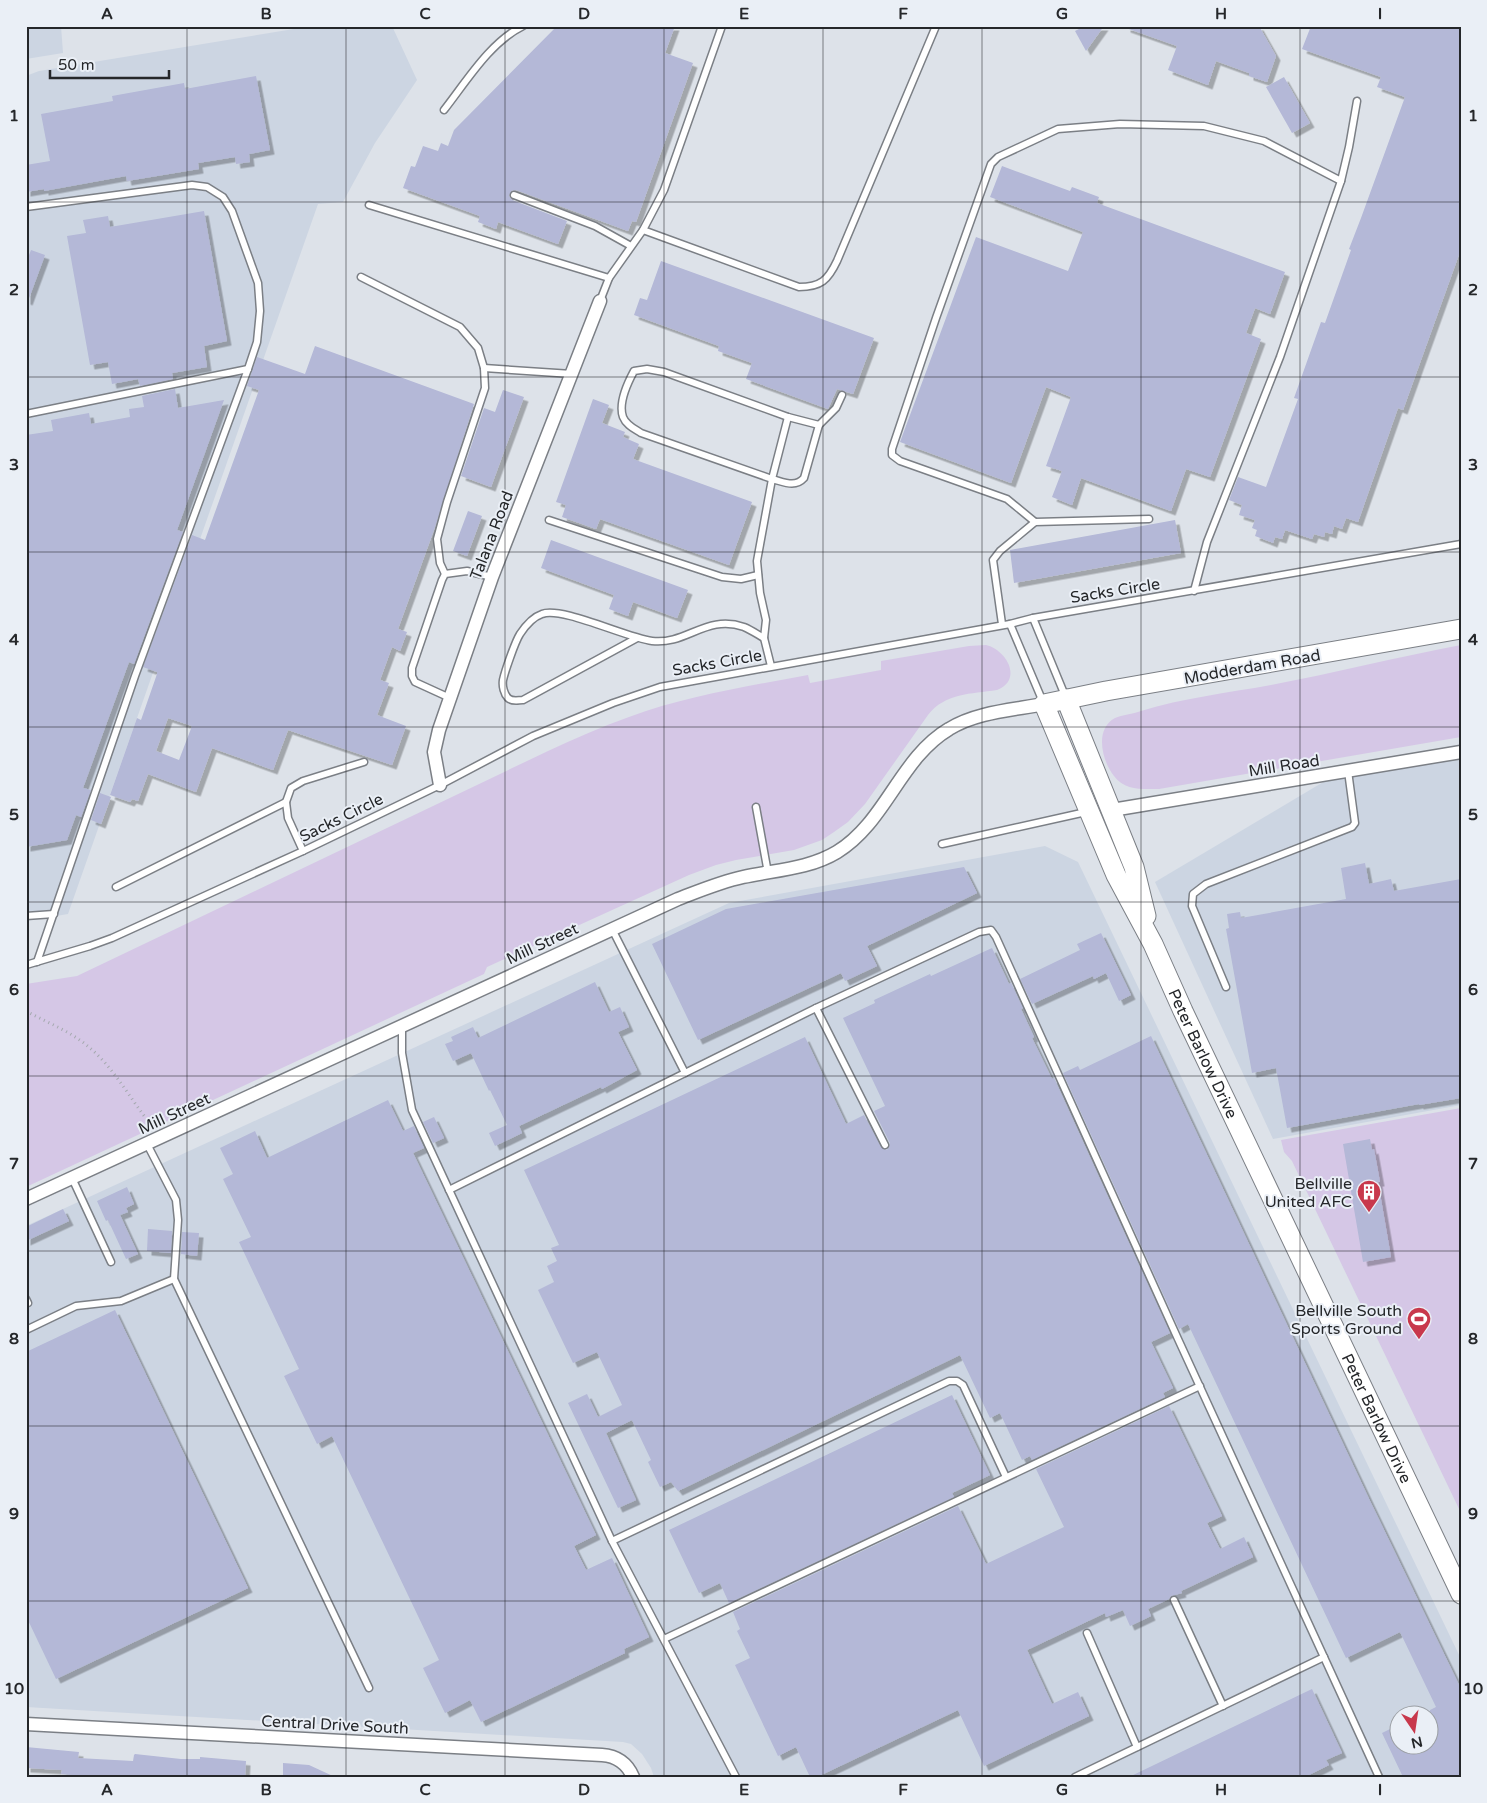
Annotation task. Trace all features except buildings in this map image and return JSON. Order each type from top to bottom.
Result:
[{"type":"street","name":"Talana Road","points":[[440,785],[434,752],[439,730],[492,577],[600,301]]},
{"type":"street","name":"Modderdam Road","points":[[1044,704],[1461,629]]},
{"type":"street","name":"Peter Barlow Drive","points":[[1066,699],[1134,867],[1153,944]]},
{"type":"street","name":"Peter Barlow Drive","points":[[1044,704],[1116,875],[1153,944],[1182,1011],[1461,1594]]},
{"type":"street","name":"Mill Street","points":[[26,1199],[612,929],[708,887],[741,878],[796,868],[823,859],[854,840],[876,817],[916,759],[947,730],[972,719],[1044,704]]},
{"type":"street","name":"Mill Road","points":[[1112,810],[1461,752]]},
{"type":"street","name":"Central Drive South","points":[[26,1724],[602,1755],[618,1759],[629,1769],[633,1777]]},
{"type":"lane","points":[[444,110],[489,53],[523,26]]},
{"type":"lane","points":[[600,301],[609,278],[643,230],[664,190],[722,26]]},
{"type":"lane","points":[[643,230],[799,287],[811,287],[825,280],[832,272],[837,261],[936,26]]},
{"type":"lane","points":[[1194,591],[1208,542],[1280,357],[1341,182],[1357,101]]},
{"type":"lane","points":[[1035,522],[1006,499],[900,461],[892,455],[892,448],[932,327],[991,164],[998,157],[1058,129],[1120,124],[1204,126],[1264,141],[1341,182]]},
{"type":"lane","points":[[26,207],[192,186],[208,187],[223,197],[232,211],[258,283],[260,311],[257,342],[248,369],[135,676],[37,962]]},
{"type":"lane","points":[[514,195],[595,226],[631,246]]},
{"type":"lane","points":[[369,205],[609,278]]},
{"type":"lane","points":[[361,277],[460,327],[478,348],[484,368],[485,388],[447,502],[437,539],[440,563],[445,574],[412,668],[412,676],[416,682],[450,698]]},
{"type":"lane","points":[[484,368],[572,374]]},
{"type":"lane","points":[[26,414],[248,369]]},
{"type":"lane","points":[[819,425],[788,417],[664,372],[647,369],[634,371],[628,382],[622,406],[623,418],[628,425],[641,433],[790,484],[800,482],[804,478],[819,425],[836,408],[842,394]]},
{"type":"lane","points":[[771,666],[764,638],[766,620],[757,561],[772,479],[788,417]]},
{"type":"lane","points":[[1002,624],[993,560],[1000,551],[1035,522],[1149,519]]},
{"type":"lane","points":[[549,520],[722,577],[741,579],[758,575]]},
{"type":"lane","name":"Sacks Circle","points":[[26,965],[112,938],[303,851],[440,785],[533,736],[613,702],[660,687],[1010,624],[1033,618],[1461,544]]},
{"type":"lane","points":[[445,574],[467,571],[492,577]]},
{"type":"lane","points":[[637,638],[523,700],[514,701],[508,698],[504,692],[503,679],[520,635],[531,620],[544,613],[558,612],[637,638],[664,642],[715,624],[744,627],[764,638]]},
{"type":"lane","name":"Peter Barlow Drive","points":[[1033,618],[1066,699]]},
{"type":"lane","name":"Peter Barlow Drive","points":[[1010,624],[1044,704]]},
{"type":"lane","points":[[303,851],[288,818],[286,802],[291,788],[303,780],[364,762]]},
{"type":"lane","points":[[1226,987],[1192,906],[1193,894],[1206,884],[1352,827],[1355,823],[1348,771]]},
{"type":"lane","points":[[116,887],[286,802]]},
{"type":"lane","points":[[756,807],[768,873]]},
{"type":"lane","points":[[942,844],[1090,811]]},
{"type":"lane","points":[[26,916],[54,914]]},
{"type":"lane","points":[[612,929],[685,1072]]},
{"type":"lane","points":[[449,1190],[816,1008],[979,932],[991,930],[1000,946],[1379,1777]]},
{"type":"lane","points":[[816,1008],[885,1145]]},
{"type":"lane","points":[[402,1027],[402,1053],[412,1110],[612,1541],[736,1777]]},
{"type":"lane","points":[[147,1144],[176,1200],[178,1220],[174,1279],[369,1688]]},
{"type":"lane","points":[[72,1178],[112,1262]]},
{"type":"lane","points":[[26,1330],[76,1306],[121,1301],[174,1279]]},
{"type":"lane","points":[[612,1541],[949,1381],[957,1381],[963,1385],[1006,1477]]},
{"type":"lane","points":[[664,1639],[1200,1386]]},
{"type":"lane","points":[[1174,1600],[1223,1706]]},
{"type":"lane","points":[[1087,1633],[1137,1746]]},
{"type":"lane","points":[[1075,1777],[1324,1657]]},
{"type":"path","points":[[26,1011],[71,1034],[90,1048],[108,1067],[161,1137]]},
{"type":"shaded area","points":[[26,26],[61,26],[63,53],[26,59]]},
{"type":"shaded area","points":[[312,26],[392,26],[417,80],[375,143],[343,202],[318,204],[68,914],[26,921],[26,76],[39,71]]},
{"type":"shaded area","points":[[986,645],[994,648],[1006,659],[1010,673],[1005,685],[997,690],[968,694],[942,702],[928,715],[865,804],[848,822],[822,840],[794,850],[716,865],[689,875],[487,967],[484,974],[26,1187],[26,984],[77,976],[548,751],[629,717],[695,697],[808,675],[810,683],[881,670],[881,661],[969,646]]},
{"type":"shaded area","points":[[1461,645],[1461,737],[1159,789],[1134,788],[1123,784],[1114,776],[1106,762],[1102,737],[1108,723],[1118,717],[1189,699],[1271,685]]},
{"type":"shaded area","points":[[1461,756],[1461,1105],[1273,1139],[1155,882],[1330,778]]},
{"type":"shaded area","points":[[1045,846],[1078,862],[1461,1659],[1461,1777],[654,1777],[651,1768],[642,1754],[631,1744],[623,1742],[26,1707],[26,1226],[729,903]]},
{"type":"shaded area","name":"Bellville South Sports Ground","points":[[1461,1108],[1461,1513],[1292,1161],[1284,1152],[1281,1140]]},
{"type":"place","name":"Bellville United AFC","points":[[1369,1213]]},
{"type":"place","name":"Bellville South Sports Ground","points":[[1419,1340]]}]
